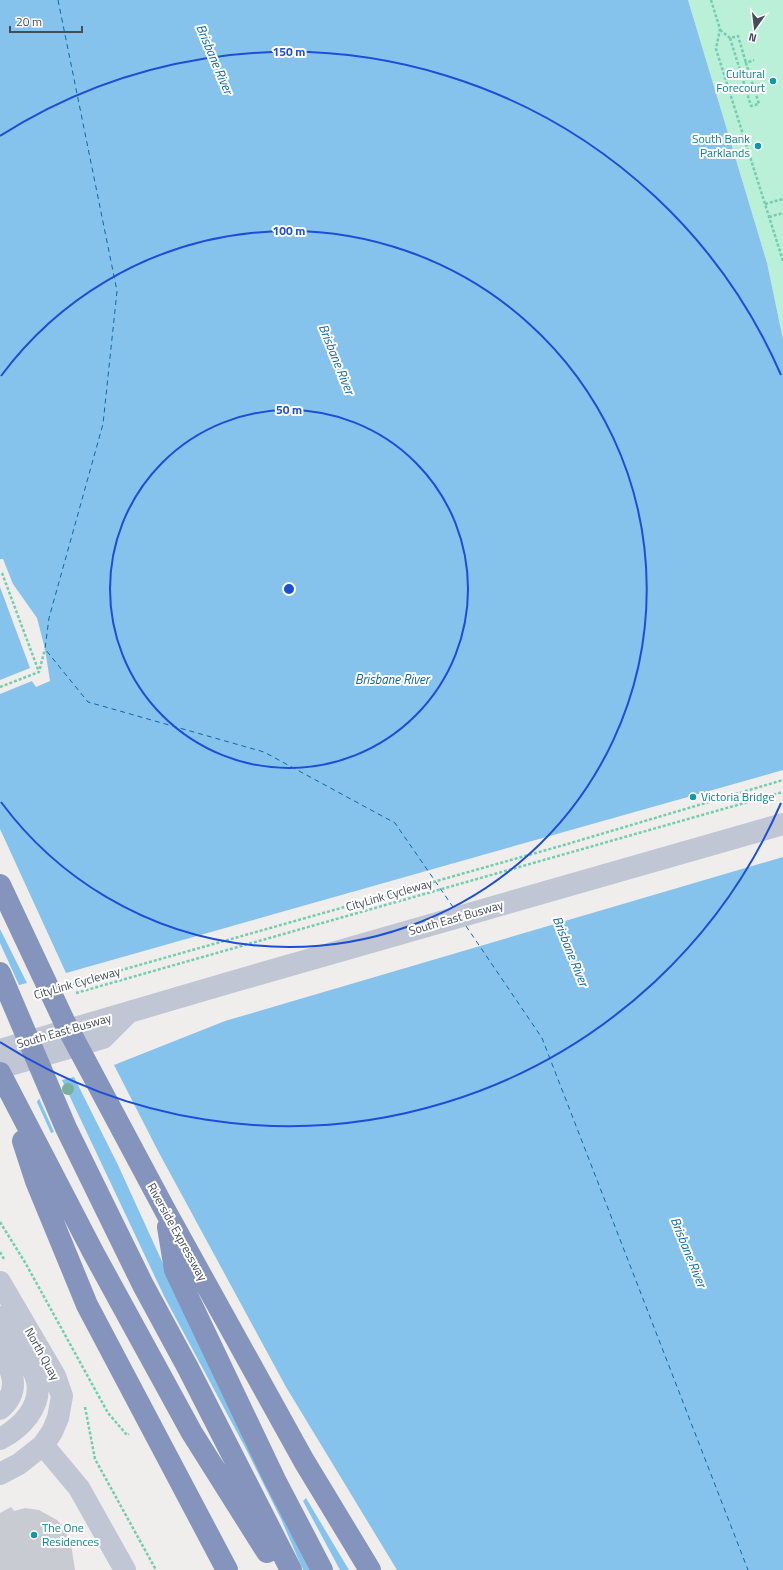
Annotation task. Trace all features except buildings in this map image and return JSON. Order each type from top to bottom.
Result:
[{"type":"highway","name":"Riverside Expressway","points":[[0,885],[64,1021],[166,1212],[304,1461],[370,1570]]},
{"type":"highway","points":[[0,974],[66,1128],[143,1285],[188,1368],[291,1570]]},
{"type":"highway","points":[[2,1076],[36,1181],[87,1305],[227,1570]]},
{"type":"highway","points":[[2,1076],[192,1433],[279,1570]]},
{"type":"highway","points":[[166,1212],[175,1270],[275,1480],[322,1570]]},
{"type":"street","name":"South East Busway","points":[[0,1050],[783,824]]},
{"type":"street","name":"South East Busway","points":[[2,1076],[103,1038],[129,1012]]},
{"type":"street","name":"North Quay","points":[[0,1282],[60,1387],[62,1406],[52,1432],[43,1445],[20,1464],[0,1474]]},
{"type":"street","points":[[0,1317],[30,1365],[37,1382],[36,1400],[28,1417],[12,1433],[0,1439]]},
{"type":"street","points":[[0,1349],[12,1373],[12,1390],[5,1404],[0,1409]]},
{"type":"street","points":[[43,1445],[78,1488],[126,1570]]},
{"type":"path","points":[[711,0],[720,29],[716,49],[783,261]]},
{"type":"path","points":[[720,29],[730,38],[751,106],[759,104],[738,36],[730,38]]},
{"type":"path","points":[[746,63],[754,60]]},
{"type":"path","points":[[765,204],[783,198]]},
{"type":"path","points":[[769,217],[783,213]]},
{"type":"path","points":[[2,573],[39,672]]},
{"type":"path","points":[[39,672],[45,649]]},
{"type":"path","points":[[0,688],[39,672]]},
{"type":"path","points":[[69,985],[564,846],[783,780]]},
{"type":"path","name":"CityLink Cycleway","points":[[69,995],[783,792]]},
{"type":"green space","name":"South Bank Parklands","points":[[688,0],[783,0],[783,339],[767,263]]},
{"type":"water","name":"Brisbane River","points":[[0,0],[688,0],[767,263],[783,339],[783,1570],[270,1570],[31,1110],[51,1082],[0,1020]]},
{"type":"pier","points":[[0,559],[3,559],[13,584],[37,618],[45,649],[50,681],[36,687],[32,681],[0,694],[0,680],[30,668],[0,587]]},
{"type":"pier","points":[[783,770],[783,857],[225,1021],[114,1065],[158,1151],[286,1387],[397,1570],[349,1570],[306,1498],[303,1501],[340,1570],[311,1570],[186,1314],[118,1165],[74,1077],[62,1080],[164,1296],[247,1451],[281,1519],[303,1570],[268,1570],[217,1488],[29,1109],[36,1100],[51,1133],[54,1132],[38,1096],[48,1082],[0,1023],[0,943],[19,985],[27,983],[0,929],[0,829],[66,973]]},
{"type":"ferry route","points":[[58,0],[117,291],[103,424],[49,618],[45,649],[88,702],[264,752],[395,823],[453,907]]},
{"type":"ferry route","points":[[466,926],[542,1038],[748,1570]]},
{"type":"place","name":"Cultural Forecourt","points":[[773,81]]},
{"type":"place","name":"South Bank Parklands","points":[[758,146]]},
{"type":"place","name":"Victoria Bridge","points":[[693,797]]},
{"type":"place","name":"The One Residences","points":[[34,1535]]}]
